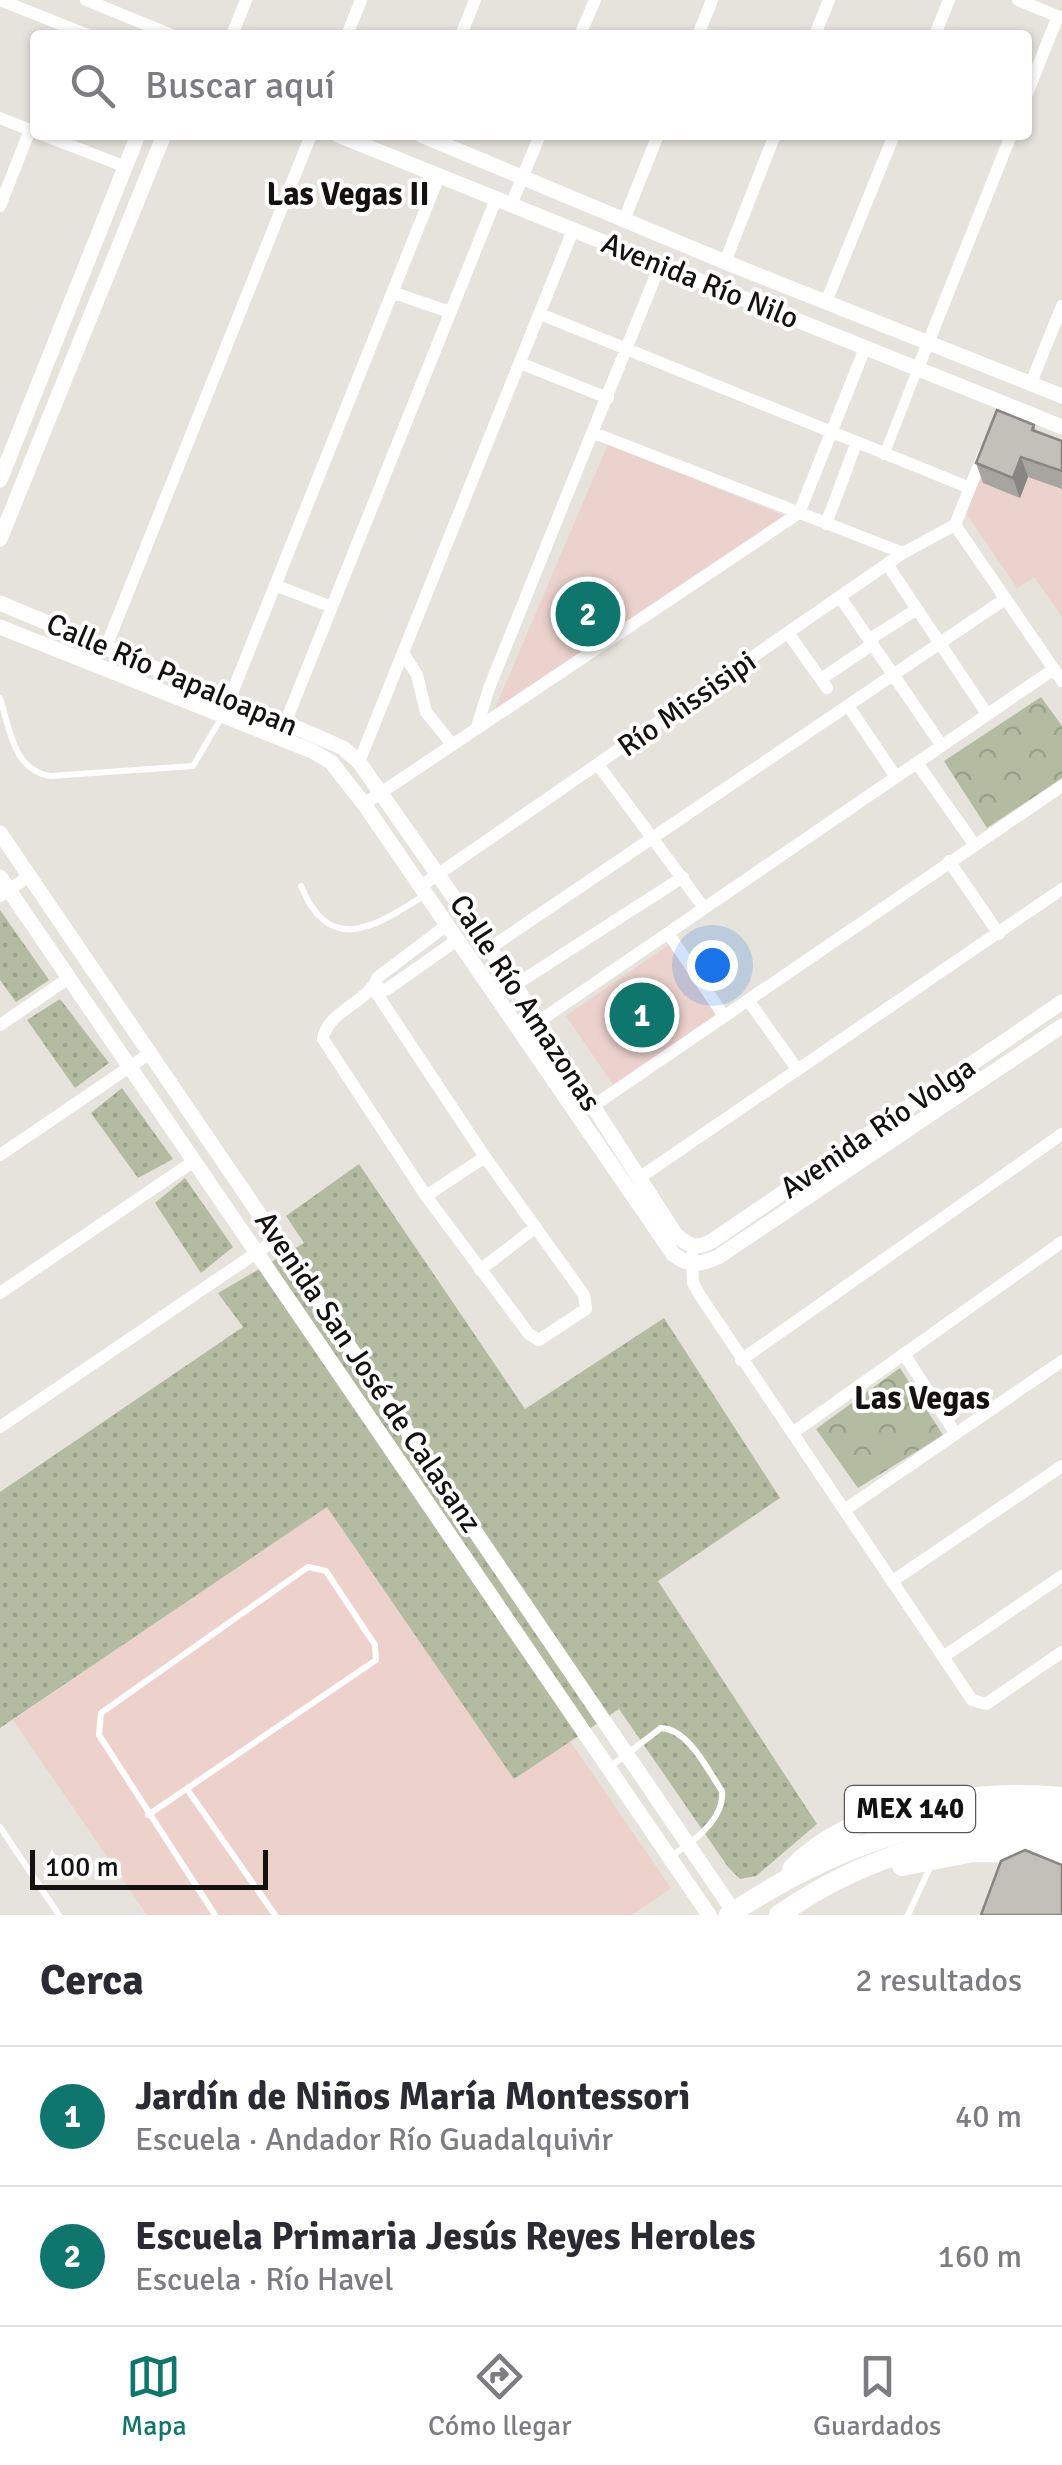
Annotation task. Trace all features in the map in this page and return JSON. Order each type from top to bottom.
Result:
[{"type":"main road","name":"MEX 140","points":[[780,1883],[819,1846],[876,1819],[977,1795],[1024,1793],[1062,1797]]},
{"type":"main road","name":"MEX 140","points":[[731,1914],[780,1883],[863,1844],[920,1826],[979,1816],[1062,1816]]},
{"type":"main road","name":"MEX 140","points":[[780,1915],[810,1895],[888,1858],[948,1840],[1001,1833],[1062,1835]]},
{"type":"main road","name":"MEX 140","points":[[810,1895],[974,1852],[1062,1853]]},
{"type":"street","points":[[0,0],[75,30]]},
{"type":"street","points":[[86,0],[119,6],[163,30]]},
{"type":"street","points":[[234,30],[246,0]]},
{"type":"street","points":[[350,30],[361,0]]},
{"type":"street","points":[[463,30],[475,0]]},
{"type":"street","points":[[582,30],[594,0]]},
{"type":"street","points":[[700,30],[712,0]]},
{"type":"street","points":[[818,30],[830,0]]},
{"type":"street","points":[[937,30],[949,0]]},
{"type":"street","points":[[1018,0],[1060,17],[1032,82]]},
{"type":"street","points":[[0,118],[30,130]]},
{"type":"street","points":[[0,206],[32,140]]},
{"type":"street","points":[[57,140],[126,167]]},
{"type":"street","points":[[0,480],[136,140]]},
{"type":"street","points":[[0,539],[162,140]]},
{"type":"street","points":[[106,647],[309,140]]},
{"type":"street","name":"Avenida Río Nilo","points":[[350,140],[1062,427]]},
{"type":"street","name":"Avenida Río Nilo","points":[[433,140],[724,262],[1062,396]]},
{"type":"street","points":[[282,731],[450,312],[504,202],[523,178],[538,140]]},
{"type":"street","points":[[624,220],[656,140]]},
{"type":"street","points":[[724,262],[774,140]]},
{"type":"street","points":[[826,302],[892,140]]},
{"type":"street","points":[[884,455],[1009,140]]},
{"type":"street","points":[[223,715],[439,176]]},
{"type":"street","points":[[359,762],[573,230]]},
{"type":"street","points":[[477,727],[489,688],[660,266]]},
{"type":"street","points":[[394,293],[450,312]]},
{"type":"street","points":[[1031,383],[1062,306]]},
{"type":"street","points":[[540,314],[970,488]]},
{"type":"street","points":[[364,804],[799,513],[865,348]]},
{"type":"street","points":[[520,362],[608,398]]},
{"type":"street","points":[[996,421],[1003,404]]},
{"type":"street","points":[[594,433],[903,553]]},
{"type":"street","points":[[538,1022],[987,714],[1058,675],[955,525],[990,438]]},
{"type":"street","points":[[826,524],[856,444]]},
{"type":"street","name":"Río Missisipi","points":[[423,890],[438,874],[903,553],[955,525]]},
{"type":"street","points":[[888,564],[987,714]]},
{"type":"street","points":[[276,586],[332,607]]},
{"type":"street","points":[[840,597],[942,746]]},
{"type":"street","points":[[490,948],[1005,599]]},
{"type":"street","name":"Calle Río Papaloapan","points":[[0,602],[230,699],[332,762]]},
{"type":"street","points":[[788,633],[824,684],[872,641],[917,609]]},
{"type":"street","name":"Calle Río Papaloapan","points":[[0,626],[223,715],[344,748]]},
{"type":"street","points":[[403,652],[417,674],[426,712],[450,743]]},
{"type":"street","points":[[849,707],[896,777]]},
{"type":"street","name":"Calle Río Amazonas","points":[[344,748],[380,790],[490,948],[676,1234],[692,1247],[691,1264],[699,1294],[978,1704],[986,1704],[1062,1652]]},
{"type":"street","name":"Calle Río Amazonas","points":[[332,762],[673,1254],[691,1264]]},
{"type":"street","points":[[917,763],[974,844]]},
{"type":"street","points":[[599,766],[704,908]]},
{"type":"street","points":[[593,1106],[1062,786]]},
{"type":"street","name":"Avenida San José de Calasanz","points":[[0,832],[626,1753],[731,1914]]},
{"type":"street","points":[[949,861],[999,934]]},
{"type":"street","points":[[3,888],[28,876]]},
{"type":"street","points":[[515,985],[682,878]]},
{"type":"street","name":"Avenida San José de Calasanz","points":[[3,888],[710,1915]]},
{"type":"street","points":[[639,1178],[1062,890]]},
{"type":"street","points":[[373,988],[485,1157],[584,1294],[586,1309],[556,1332],[540,1340],[533,1338],[426,1196],[323,1039],[325,1027],[373,988],[378,977],[447,926]]},
{"type":"street","points":[[668,934],[724,1016]]},
{"type":"street","points":[[373,988],[386,990],[458,940]]},
{"type":"street","points":[[0,1025],[68,978]]},
{"type":"street","points":[[748,1000],[798,1069]]},
{"type":"street","name":"Avenida Río Volga","points":[[692,1247],[712,1241],[1062,1002]]},
{"type":"street","name":"Avenida Río Volga","points":[[691,1264],[718,1257],[1062,1026]]},
{"type":"street","points":[[538,1057],[554,1045]]},
{"type":"street","points":[[0,1155],[150,1053]]},
{"type":"street","points":[[741,1360],[1062,1134]]},
{"type":"street","points":[[426,1196],[485,1157]]},
{"type":"street","points":[[0,1293],[194,1162]]},
{"type":"street","points":[[480,1270],[536,1228]]},
{"type":"street","points":[[0,1427],[278,1238]]},
{"type":"street","points":[[794,1432],[1062,1242]]},
{"type":"street","points":[[904,1354],[956,1434]]},
{"type":"street","points":[[846,1509],[1062,1361]]},
{"type":"street","points":[[383,1438],[403,1424]]},
{"type":"street","points":[[894,1580],[1062,1466]]},
{"type":"street","points":[[943,1657],[1062,1576]]},
{"type":"lane","points":[[0,698],[19,759],[38,774],[50,776],[193,766],[223,715]]},
{"type":"lane","points":[[301,886],[312,910],[326,924],[344,930],[365,928],[388,918],[423,890]]},
{"type":"lane","points":[[148,1816],[376,1660],[375,1645],[326,1572],[308,1567],[101,1714],[99,1735],[148,1816],[215,1915]]},
{"type":"lane","points":[[609,1768],[661,1728],[669,1728],[688,1743],[722,1791],[720,1809],[688,1845],[670,1857]]},
{"type":"lane","points":[[187,1789],[275,1915]]},
{"type":"lane","points":[[0,1827],[59,1915]]},
{"type":"lane","points":[[908,1915],[933,1860]]},
{"type":"shaded area","points":[[1003,416],[1062,440],[1062,617],[1034,577],[1017,588],[966,513]]},
{"type":"shaded area","points":[[608,444],[788,517],[494,711]]},
{"type":"shaded area","points":[[670,944],[719,1014],[614,1086],[566,1016]]},
{"type":"shaded area","points":[[327,1506],[514,1778],[570,1741],[671,1888],[632,1915],[147,1915],[13,1720]]},
{"type":"green space","points":[[1041,697],[1062,726],[1062,778],[987,828],[944,761]]},
{"type":"green space","points":[[0,910],[49,980],[16,1002],[0,980]]},
{"type":"green space","points":[[60,999],[109,1063],[75,1088],[27,1020]]},
{"type":"green space","points":[[122,1088],[173,1159],[138,1178],[91,1113]]},
{"type":"green space","points":[[359,1164],[525,1409],[664,1318],[780,1498],[658,1581],[817,1824],[756,1876],[740,1879],[728,1867],[619,1709],[514,1779],[327,1507],[0,1728],[0,1492],[243,1327],[218,1293],[304,1243],[286,1216]]},
{"type":"green space","points":[[185,1178],[233,1247],[201,1273],[155,1203]]},
{"type":"green space","points":[[900,1368],[943,1435],[858,1488],[816,1429]]},
{"type":"building","points":[[997,410],[1062,441],[1062,471],[1021,457],[1013,478],[976,463]]},
{"type":"building","points":[[1025,1850],[1062,1865],[1062,1915],[981,1915],[1001,1861]]},
{"type":"place","name":"Escuela Primaria Jesús Reyes Heroles","points":[[588,614]]},
{"type":"place","name":"Jardín de Niños María Montessori","points":[[642,1015]]},
{"type":"district","name":"Las Vegas II","points":[[348,194]]},
{"type":"district","name":"Las Vegas","points":[[922,1398]]}]
